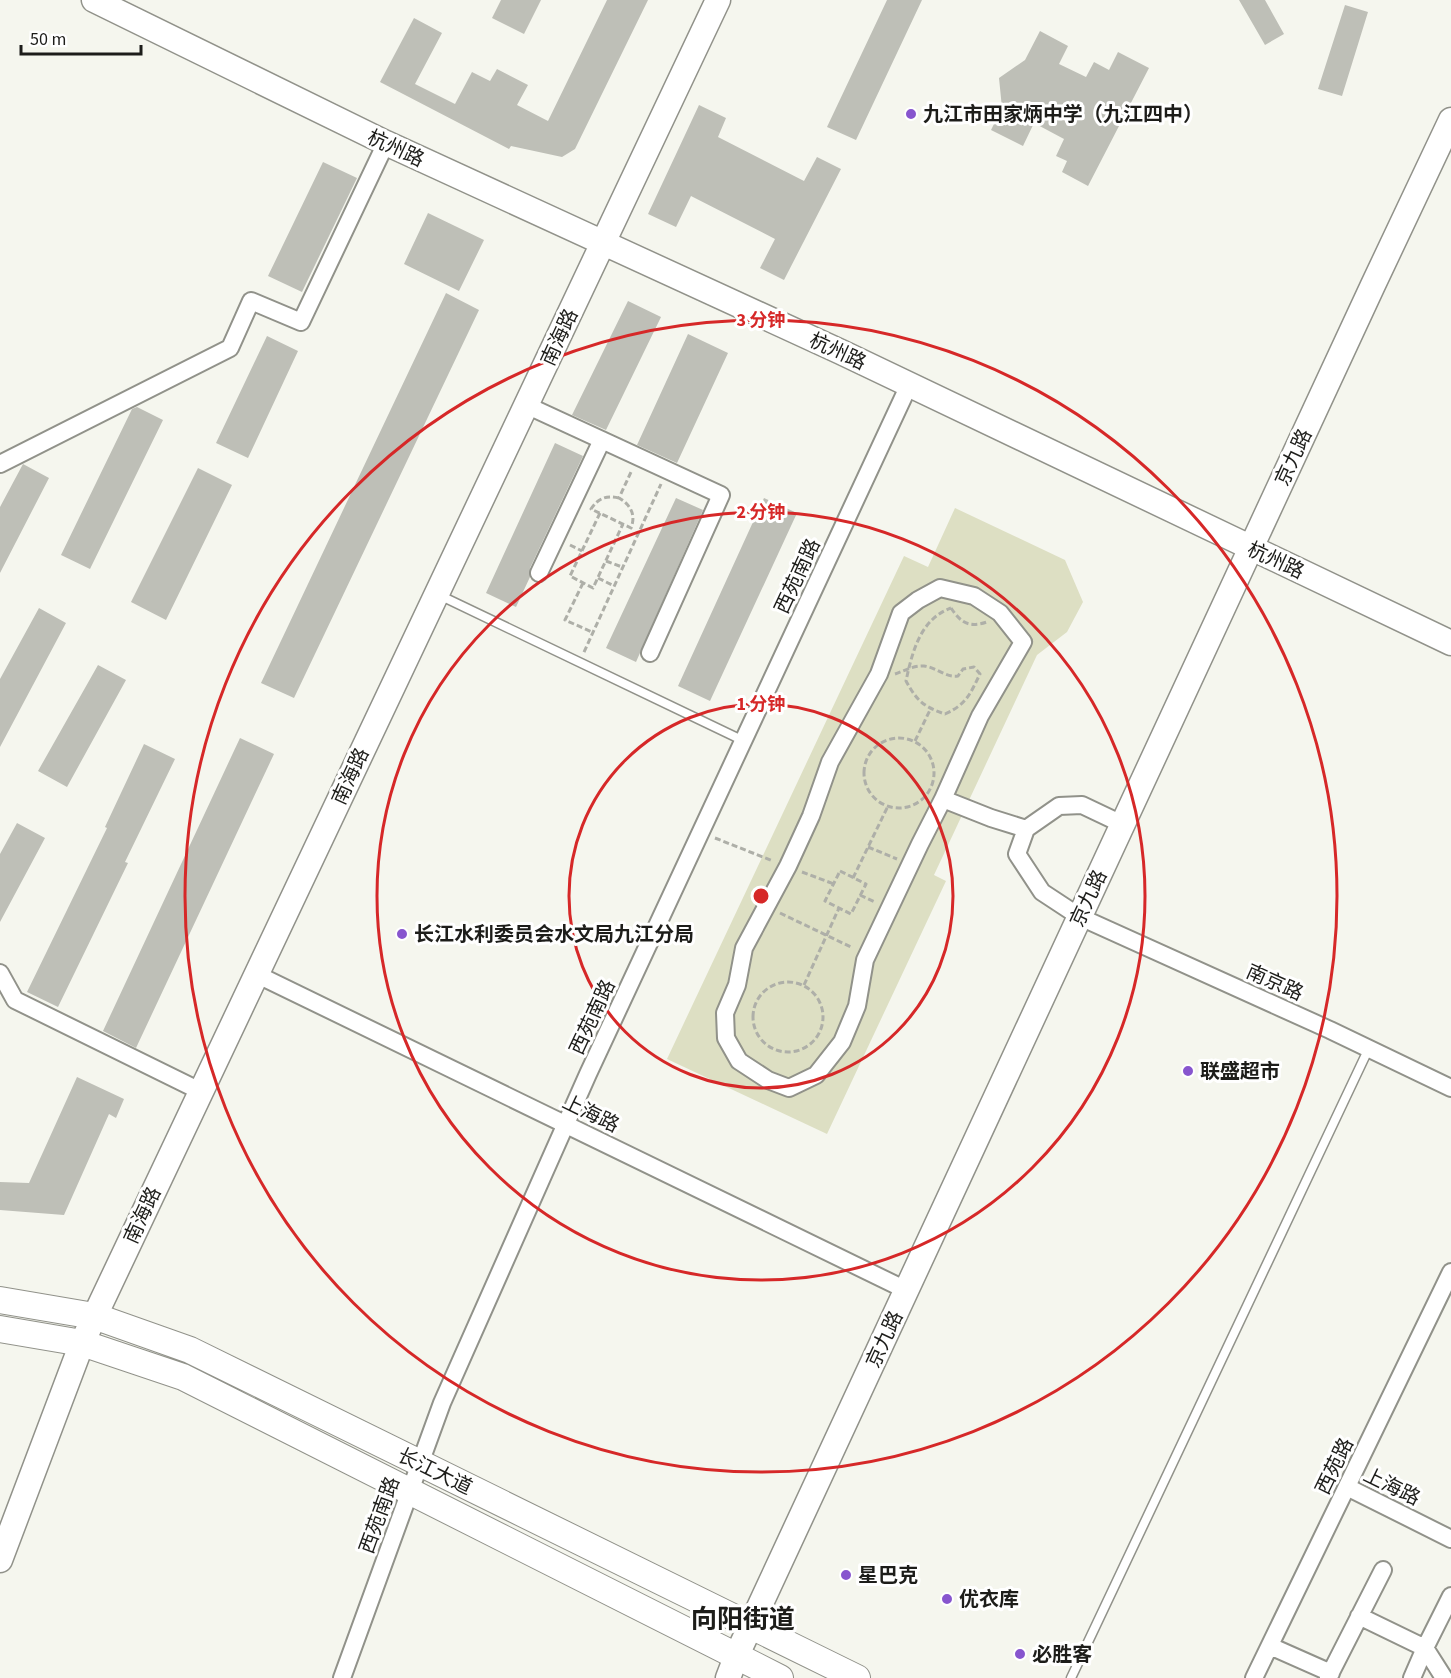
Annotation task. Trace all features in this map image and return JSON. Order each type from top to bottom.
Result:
[{"type":"main road","name":"杭州路","points":[[94,0],[386,143],[909,385],[1451,643]]},
{"type":"main road","name":"南海路","points":[[0,1560],[94,1316],[718,0]]},
{"type":"main road","name":"京九路","points":[[732,1667],[1451,120]]},
{"type":"main road","name":"长江大道","points":[[0,1300],[94,1316],[190,1350],[856,1678]]},
{"type":"main road","name":"长江大道","points":[[0,1329],[82,1343],[183,1377],[410,1492],[732,1667],[780,1678]]},
{"type":"street","points":[[0,464],[230,348],[251,301],[301,322],[386,143]]},
{"type":"street","name":"西苑南路","points":[[342,1678],[442,1403],[566,1125],[909,385]]},
{"type":"street","points":[[526,405],[721,495],[650,653]]},
{"type":"street","points":[[539,573],[602,440]]},
{"type":"street","points":[[940,588],[951,599],[974,596],[1000,614],[1023,642],[980,716],[943,799],[865,960],[857,1006],[842,1042],[816,1076],[789,1088],[768,1080],[739,1061],[726,1038],[725,1013],[737,985],[744,948],[788,866],[811,816],[830,762],[879,674],[901,613],[940,588]]},
{"type":"street","points":[[943,799],[1026,829],[1059,806],[1082,806],[1122,824]]},
{"type":"street","name":"南京路","points":[[1026,829],[1017,854],[1042,892],[1080,917],[1369,1048],[1451,1088]]},
{"type":"street","points":[[0,973],[15,1000],[200,1091]]},
{"type":"street","name":"上海路","points":[[256,974],[906,1290]]},
{"type":"street","name":"西苑路","points":[[1254,1678],[1451,1272]]},
{"type":"street","name":"上海路","points":[[1347,1487],[1451,1539]]},
{"type":"street","points":[[1270,1646],[1330,1675],[1383,1570]]},
{"type":"street","points":[[1412,1678],[1451,1596]]},
{"type":"street","points":[[1359,1616],[1425,1648],[1444,1678]]},
{"type":"lane","points":[[437,593],[744,741]]},
{"type":"lane","points":[[1071,1678],[1369,1048]]},
{"type":"path","points":[[619,498],[638,457]]},
{"type":"path","points":[[579,662],[668,470]]},
{"type":"path","points":[[607,497],[619,498],[629,505],[633,516],[631,528],[600,513],[591,509],[595,503],[607,497]]},
{"type":"path","points":[[600,513],[570,576],[593,588],[623,524]]},
{"type":"path","points":[[606,561],[622,567]]},
{"type":"path","points":[[598,578],[614,586]]},
{"type":"path","points":[[583,583],[566,620],[592,632]]},
{"type":"path","points":[[879,674],[895,674],[909,669],[916,666],[926,666],[952,677],[958,676],[963,669],[974,667],[980,674],[969,696],[958,708],[945,714],[930,709],[910,689],[906,681],[909,669],[917,641],[929,623],[951,599],[958,618],[970,625],[986,623],[1000,614]]},
{"type":"path","points":[[915,741],[930,709]]},
{"type":"path","points":[[904,737],[915,741],[925,748],[932,758],[933,781],[928,793],[921,801],[899,808],[877,801],[864,782],[863,771],[866,759],[881,742],[904,737]]},
{"type":"path","points":[[853,878],[888,806]]},
{"type":"path","points":[[701,832],[834,884]]},
{"type":"path","points":[[868,847],[910,864]]},
{"type":"path","points":[[840,871],[853,878],[866,884],[851,914],[825,901],[840,871]]},
{"type":"path","points":[[767,906],[868,956]]},
{"type":"path","points":[[804,985],[839,908]]},
{"type":"path","points":[[793,981],[804,985],[814,992],[820,1002],[823,1014],[822,1026],[809,1045],[799,1051],[788,1053],[777,1051],[758,1037],[753,1026],[754,1004],[760,994],[770,986],[793,981]]},
{"type":"green space","points":[[955,508],[1065,560],[1083,602],[1067,632],[1037,655],[934,875],[946,881],[827,1134],[667,1059],[904,556],[928,567]]},
{"type":"building","points":[[501,0],[541,0],[524,34],[492,18]]},
{"type":"building","points":[[607,0],[648,0],[575,149],[562,157],[511,146],[509,149],[380,82],[414,18],[442,33],[415,84],[455,104],[472,72],[490,81],[497,69],[528,85],[517,105],[548,121]]},
{"type":"building","points":[[887,0],[922,0],[856,140],[827,127]]},
{"type":"building","points":[[1239,0],[1265,0],[1284,34],[1265,45]]},
{"type":"building","points":[[1345,5],[1368,12],[1342,96],[1318,89]]},
{"type":"building","points":[[1040,31],[1068,46],[1059,64],[1086,77],[1094,62],[1109,70],[1118,52],[1149,68],[1088,186],[1062,172],[1067,161],[1056,156],[1064,139],[1034,123],[1023,146],[991,130],[1002,108],[999,78],[1025,60]]},
{"type":"building","points":[[699,105],[726,118],[718,137],[804,181],[817,157],[841,169],[784,280],[760,268],[775,239],[691,196],[676,227],[648,214]]},
{"type":"building","points":[[323,162],[357,178],[302,292],[268,276]]},
{"type":"building","points":[[428,213],[484,240],[459,291],[404,264]]},
{"type":"building","points":[[446,293],[479,310],[294,698],[261,683]]},
{"type":"building","points":[[628,301],[661,317],[606,430],[572,415]]},
{"type":"building","points":[[688,334],[728,353],[677,463],[637,445]]},
{"type":"building","points":[[267,336],[298,351],[248,458],[216,443]]},
{"type":"building","points":[[137,407],[163,420],[90,569],[61,555],[132,409]]},
{"type":"building","points":[[555,443],[583,456],[530,568],[530,577],[516,607],[486,593]]},
{"type":"building","points":[[23,464],[49,478],[0,573],[0,507]]},
{"type":"building","points":[[198,468],[232,485],[166,620],[131,602]]},
{"type":"building","points":[[676,498],[703,510],[636,662],[606,648]]},
{"type":"building","points":[[764,498],[797,513],[710,701],[678,686]]},
{"type":"building","points":[[39,608],[66,623],[0,747],[0,679]]},
{"type":"building","points":[[98,665],[126,680],[67,787],[38,771]]},
{"type":"building","points":[[240,738],[274,754],[136,1048],[103,1031]]},
{"type":"building","points":[[144,744],[175,759],[125,862],[128,863],[58,1007],[27,992],[107,828],[105,827]]},
{"type":"building","points":[[17,823],[45,838],[0,922],[0,854]]},
{"type":"building","points":[[77,1077],[124,1099],[116,1118],[109,1114],[64,1215],[0,1210],[0,1182],[29,1183]]},
{"type":"place","name":"九江市田家炳中学（九江四中）","points":[[911,114]]},
{"type":"place","name":"长江水利委员会水文局九江分局","points":[[402,934]]},
{"type":"place","name":"联盛超市","points":[[1188,1071]]},
{"type":"place","name":"星巴克","points":[[846,1575]]},
{"type":"place","name":"优衣库","points":[[947,1599]]},
{"type":"place","name":"必胜客","points":[[1020,1654]]},
{"type":"district","name":"向阳街道","points":[[743,1619]]}]
